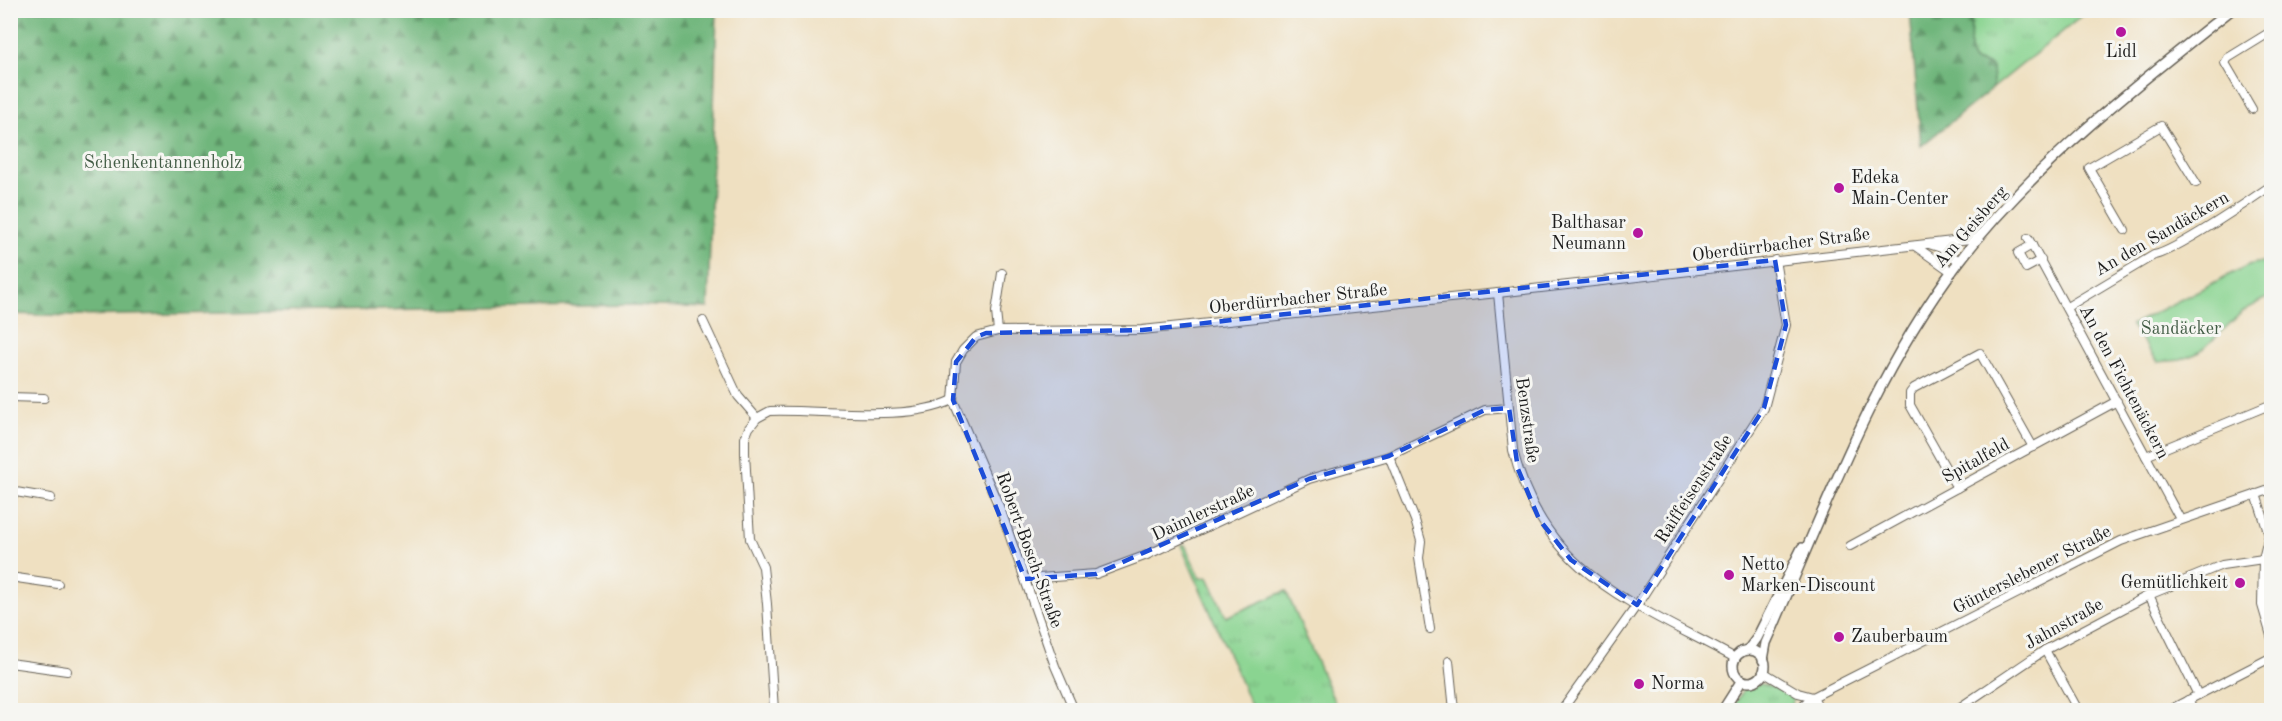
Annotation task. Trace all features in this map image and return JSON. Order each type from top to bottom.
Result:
[{"type":"street","name":"Am Geisberg","points":[[1748,650],[1757,638],[1814,528],[1864,422],[1912,333],[1959,261],[2053,161],[2133,88],[2231,10]]},
{"type":"street","points":[[2252,109],[2225,63],[2228,58],[2271,31]]},
{"type":"street","points":[[2125,230],[2089,168],[2161,126],[2196,183]]},
{"type":"street","name":"An den Sandäckern","points":[[2067,308],[2192,236],[2271,185]]},
{"type":"street","name":"Oberdürrbacher Straße","points":[[953,400],[956,362],[963,350],[976,337],[998,331],[1142,330],[1498,293],[1896,245],[1915,246],[1979,238]]},
{"type":"street","name":"An den Fichtenäckern","points":[[2041,260],[2026,268],[2018,253],[2030,241],[2041,260],[2067,308],[2180,519]]},
{"type":"street","points":[[1928,244],[1941,248],[1959,261]]},
{"type":"street","points":[[1915,246],[1952,272]]},
{"type":"street","name":"Raiffeisenstraße","points":[[1562,711],[1637,605],[1764,408],[1786,325],[1775,260]]},
{"type":"street","points":[[998,331],[996,312],[1002,273]]},
{"type":"street","name":"Benzstraße","points":[[1498,293],[1509,408],[1518,469],[1539,519],[1571,560],[1623,599],[1735,658]]},
{"type":"street","points":[[703,321],[738,396],[757,418]]},
{"type":"street","points":[[1957,488],[1910,405],[1910,393],[1914,388],[1980,353],[2033,447]]},
{"type":"street","points":[[10,397],[44,398]]},
{"type":"street","points":[[774,711],[763,567],[750,539],[745,438],[757,418],[770,411],[866,414],[940,406],[953,400]]},
{"type":"street","name":"Robert-Bosch-Straße","points":[[953,400],[1001,511],[1055,666],[1074,711]]},
{"type":"street","name":"Spitalfeld","points":[[1850,546],[2117,401]]},
{"type":"street","points":[[2146,456],[2271,404]]},
{"type":"street","name":"Daimlerstraße","points":[[1024,579],[1096,574],[1147,555],[1310,479],[1389,456],[1485,410],[1509,408]]},
{"type":"street","points":[[1389,456],[1415,520],[1420,541],[1419,558],[1430,629]]},
{"type":"street","name":"Günterslebener Straße","points":[[1797,711],[1813,697],[2121,541],[2271,489]]},
{"type":"street","points":[[10,491],[51,498]]},
{"type":"street","points":[[2256,494],[2270,535],[2263,559],[2262,605],[2271,639]]},
{"type":"street","name":"Am Geisberg","points":[[1763,660],[1766,643],[1814,528]]},
{"type":"street","name":"Jahnstraße","points":[[1956,711],[2045,650],[2149,595],[2222,565],[2263,559]]},
{"type":"street","points":[[10,577],[58,584]]},
{"type":"street","points":[[2149,595],[2198,695]]},
{"type":"street","points":[[1748,650],[1756,652],[1763,660],[1763,672],[1755,680],[1742,680],[1734,672],[1735,658],[1748,650]]},
{"type":"street","points":[[2045,650],[2078,711]]},
{"type":"street","points":[[2169,711],[2271,657]]},
{"type":"street","points":[[1449,661],[1454,711]]},
{"type":"street","points":[[10,663],[67,671]]},
{"type":"street","points":[[1763,672],[1798,693],[1813,697],[1820,711]]},
{"type":"street","points":[[1723,711],[1742,680]]},
{"type":"street","points":[[2188,700],[2194,711]]},
{"type":"highlighted area","points":[[1775,260],[1786,325],[1764,408],[1637,605],[1571,560],[1539,519],[1518,469],[1509,408],[1485,410],[1389,456],[1309,479],[1096,574],[1025,579],[953,400],[956,362],[976,337],[986,333],[1142,330]]},
{"type":"green space","name":"Schenkentannenholz","points":[[11,10],[717,11],[708,308],[631,305],[76,316],[11,314]]},
{"type":"green space","points":[[1910,11],[1971,11],[1970,54],[1974,61],[1992,66],[1993,88],[1921,146]]},
{"type":"green space","points":[[1971,11],[2018,11],[2023,16],[2030,11],[2088,11],[1993,88],[1992,66],[1974,61],[1970,54]]},
{"type":"green space","name":"Sandäcker","points":[[2271,260],[2271,296],[2243,311],[2200,352],[2181,360],[2158,362],[2131,325],[2248,265]]},
{"type":"green space","points":[[1181,545],[1185,545],[1200,578],[1208,577],[1226,617],[1286,591],[1338,710],[1253,710]]},
{"type":"green space","points":[[1761,684],[1788,692],[1793,700],[1792,706],[1786,710],[1781,708],[1778,710],[1731,710],[1744,689]]},
{"type":"place","name":"Lidl","points":[[2121,32]]},
{"type":"place","name":"Edeka Main-Center","points":[[1839,188]]},
{"type":"place","name":"Balthasar Neumann","points":[[1638,233]]},
{"type":"place","name":"Netto Marken-Discount","points":[[1729,575]]},
{"type":"place","name":"Gemütlichkeit","points":[[2240,583]]},
{"type":"place","name":"Zauberbaum","points":[[1839,637]]},
{"type":"place","name":"Norma","points":[[1639,684]]}]
